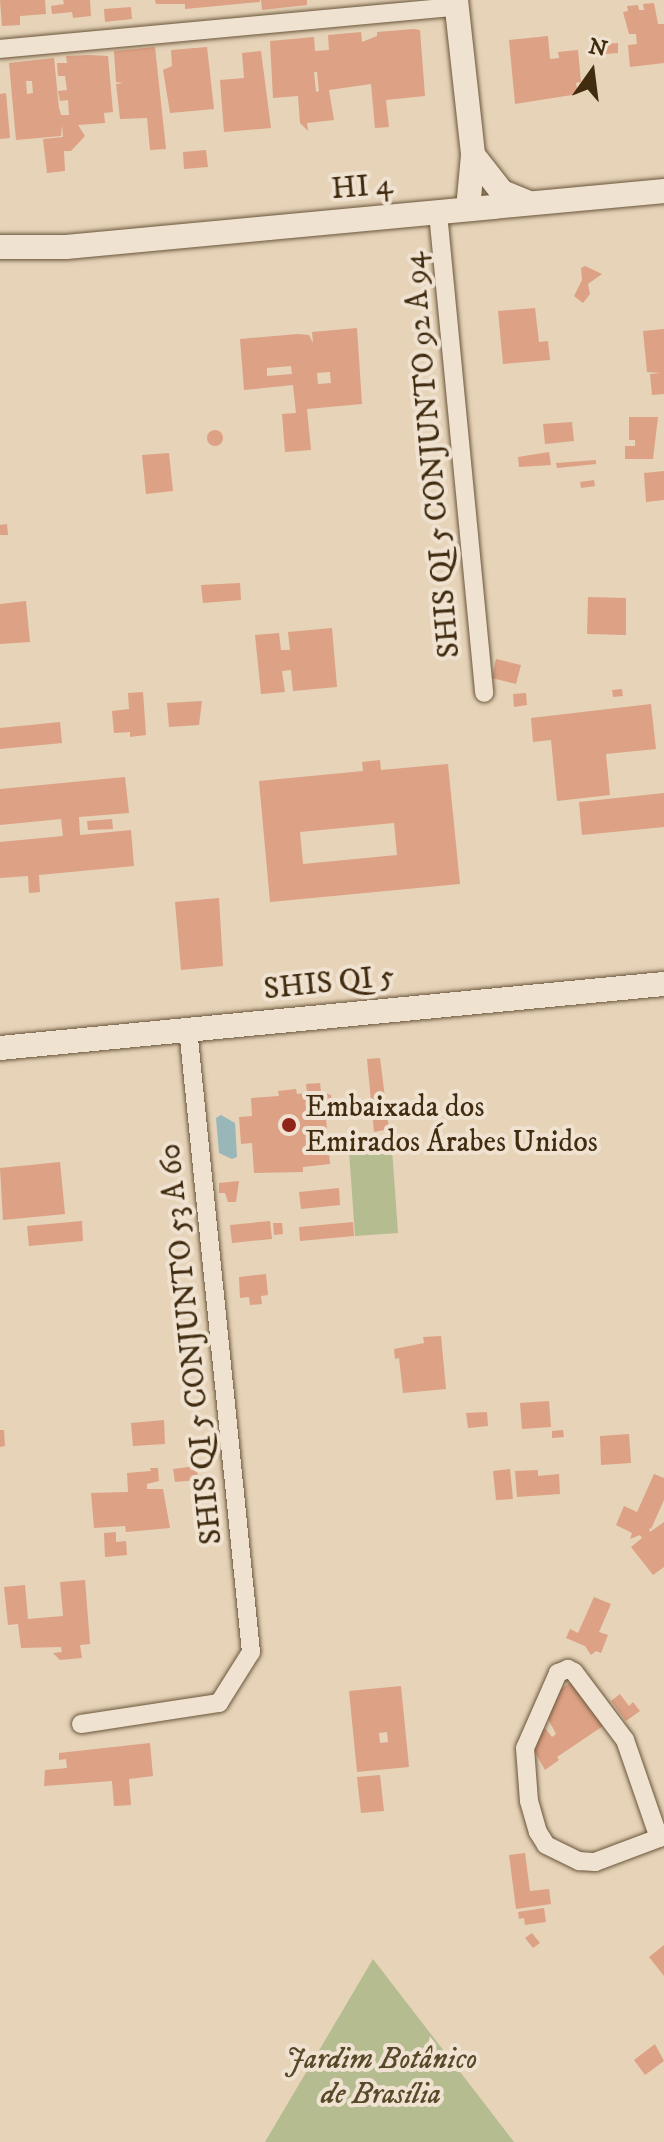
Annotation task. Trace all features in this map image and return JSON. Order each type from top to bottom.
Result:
[{"type":"street","points":[[0,49],[456,4],[473,155],[468,209]]},
{"type":"street","points":[[473,155],[502,192],[530,204]]},
{"type":"street","name":"HI 4","points":[[0,259],[66,247],[664,191]]},
{"type":"street","name":"SHIS QI 5 CONJUNTO 92 A 94","points":[[438,213],[484,693]]},
{"type":"street","name":"HI 4","points":[[0,247],[66,247]]},
{"type":"street","name":"SHIS QI 5","points":[[0,1048],[664,984]]},
{"type":"street","name":"SHIS QI 5 CONJUNTO 53 A 60","points":[[81,1724],[219,1703],[251,1652],[188,1029]]},
{"type":"street","points":[[568,1669],[574,1672],[625,1740],[662,1837],[595,1862],[561,1855],[546,1845],[538,1832],[529,1801],[526,1742],[558,1673],[568,1669]]},
{"type":"green space","points":[[392,1149],[398,1233],[355,1236],[349,1151]]},
{"type":"green space","name":"Jardim Botânico de Brasília","points":[[373,1959],[514,2142],[265,2142]]},
{"type":"water","points":[[221,1115],[235,1123],[237,1157],[232,1159],[219,1153],[216,1118]]},
{"type":"building","points":[[0,0],[45,0],[46,14],[20,16],[20,25],[2,26]]},
{"type":"building","points":[[63,0],[90,0],[91,16],[73,18],[72,12],[52,14],[51,6],[64,4]]},
{"type":"building","points":[[155,0],[260,2],[185,9],[185,4],[156,4]]},
{"type":"building","points":[[261,0],[307,0],[307,5],[262,10]]},
{"type":"building","points":[[654,3],[658,24],[664,24],[664,63],[630,67],[628,45],[637,44],[636,34],[629,34],[623,12],[628,11],[627,6],[638,5],[639,10],[644,10],[643,4]]},
{"type":"building","points":[[131,7],[132,19],[105,22],[104,9]]},
{"type":"building","points":[[420,30],[425,96],[386,100],[389,127],[375,128],[371,84],[329,90],[334,120],[307,123],[308,131],[300,123],[298,96],[273,98],[270,41],[314,37],[315,51],[329,50],[328,35],[361,32],[362,42],[377,36],[377,32]],"holes":[[[314,72],[317,72],[319,91],[316,92]]]},
{"type":"building","points":[[548,36],[550,59],[559,58],[558,52],[578,50],[581,82],[576,83],[578,94],[515,104],[509,40]]},
{"type":"building","points":[[618,43],[618,53],[591,55],[590,45]]},
{"type":"building","points":[[155,47],[166,149],[150,150],[147,118],[120,119],[116,84],[123,83],[116,82],[114,51]]},
{"type":"building","points":[[207,47],[214,109],[170,113],[163,70],[172,66],[171,50]]},
{"type":"building","points":[[261,51],[271,128],[224,132],[220,80],[244,78],[242,53]]},
{"type":"building","points":[[66,56],[108,56],[113,112],[104,113],[105,123],[78,125],[85,136],[71,151],[64,151],[65,171],[47,173],[43,139],[63,137],[62,125],[61,136],[16,140],[9,63],[54,58],[59,108],[61,115],[69,115],[68,100],[60,101],[58,91],[67,90],[65,76],[58,76],[57,63],[67,63]],"holes":[[[26,81],[32,81],[33,93],[27,94]]]},
{"type":"building","points":[[6,93],[10,138],[0,139],[0,94]]},
{"type":"building","points":[[206,150],[208,167],[184,169],[183,152]]},
{"type":"building","points":[[585,266],[602,274],[588,284],[590,294],[583,303],[574,296],[582,280],[581,268]]},
{"type":"building","points":[[535,308],[539,342],[548,341],[550,360],[503,364],[498,311]]},
{"type":"building","points":[[357,328],[362,404],[307,409],[311,450],[285,452],[282,414],[296,413],[293,385],[244,390],[240,339],[298,334],[309,335],[313,343],[312,332]],"holes":[[[291,366],[292,374],[267,376],[267,368]],[[330,372],[331,383],[318,384],[317,373]]]},
{"type":"building","points":[[664,329],[664,394],[652,395],[650,374],[661,373],[647,372],[643,331]]},
{"type":"building","points":[[629,417],[658,417],[653,459],[625,459],[625,446],[635,446],[635,440],[629,440]]},
{"type":"building","points":[[572,422],[574,441],[545,444],[543,424]]},
{"type":"building","points":[[215,430],[221,432],[221,444],[215,446],[209,444],[207,438],[209,432]]},
{"type":"building","points":[[549,452],[551,465],[519,467],[518,457]]},
{"type":"building","points":[[169,453],[173,491],[146,494],[142,455]]},
{"type":"building","points":[[596,460],[596,464],[557,468],[556,463]]},
{"type":"building","points":[[664,471],[664,500],[646,502],[644,473]]},
{"type":"building","points":[[594,480],[595,486],[581,488],[580,482]]},
{"type":"building","points":[[7,524],[8,535],[0,535],[0,525]]},
{"type":"building","points":[[240,583],[241,600],[203,603],[201,585]]},
{"type":"building","points":[[588,597],[626,598],[626,635],[587,634]]},
{"type":"building","points":[[26,601],[30,642],[0,644],[0,604]]},
{"type":"building","points":[[332,628],[337,687],[293,691],[291,670],[282,671],[285,692],[261,694],[255,635],[279,633],[281,650],[290,650],[288,632]]},
{"type":"building","points":[[496,659],[521,665],[516,684],[492,678]]},
{"type":"building","points":[[622,689],[623,696],[613,697],[612,690]]},
{"type":"building","points":[[143,692],[146,735],[130,737],[130,732],[114,733],[112,711],[129,709],[128,693]]},
{"type":"building","points":[[526,693],[527,705],[514,707],[513,694]]},
{"type":"building","points":[[202,701],[199,725],[169,727],[167,703]]},
{"type":"building","points":[[651,704],[656,749],[606,754],[610,795],[557,801],[551,740],[533,742],[531,718]]},
{"type":"building","points":[[60,722],[62,743],[0,749],[0,728]]},
{"type":"building","points":[[380,760],[381,770],[448,764],[460,884],[270,902],[259,781],[363,771],[362,762]],"holes":[[[394,823],[397,855],[303,864],[300,832]]]},
{"type":"building","points":[[125,777],[129,813],[79,817],[80,835],[131,830],[134,866],[39,875],[40,892],[29,893],[28,876],[0,878],[0,842],[63,836],[61,819],[0,825],[0,789]]},
{"type":"building","points":[[664,793],[664,827],[582,835],[579,802]]},
{"type":"building","points":[[112,819],[113,829],[88,830],[87,821]]},
{"type":"building","points":[[219,898],[223,966],[181,970],[175,902]]},
{"type":"building","points":[[380,1058],[389,1129],[374,1132],[367,1059]]},
{"type":"building","points":[[320,1083],[321,1092],[331,1095],[332,1105],[325,1106],[330,1164],[303,1167],[303,1172],[254,1173],[252,1143],[241,1144],[239,1117],[252,1116],[251,1098],[279,1096],[278,1091],[296,1089],[297,1094],[307,1093],[306,1084]]},
{"type":"building","points":[[60,1162],[65,1214],[3,1220],[0,1168]]},
{"type":"building","points":[[239,1181],[236,1202],[228,1202],[225,1193],[219,1193],[219,1183]]},
{"type":"building","points":[[339,1188],[340,1205],[301,1209],[299,1192]]},
{"type":"building","points":[[82,1221],[83,1241],[29,1246],[27,1226]]},
{"type":"building","points":[[270,1221],[272,1239],[232,1243],[230,1225]]},
{"type":"building","points":[[353,1222],[354,1236],[300,1241],[299,1227]]},
{"type":"building","points":[[273,1223],[282,1223],[283,1234],[274,1235]]},
{"type":"building","points":[[266,1274],[268,1295],[261,1296],[262,1304],[250,1305],[249,1297],[240,1298],[239,1277]]},
{"type":"building","points":[[441,1336],[446,1389],[403,1393],[399,1358],[395,1359],[394,1349],[424,1343],[423,1337]]},
{"type":"building","points":[[549,1401],[551,1427],[522,1429],[520,1403]]},
{"type":"building","points":[[487,1412],[488,1426],[468,1428],[466,1413]]},
{"type":"building","points":[[164,1420],[165,1444],[133,1446],[131,1423]]},
{"type":"building","points":[[0,1430],[4,1430],[5,1446],[0,1447]]},
{"type":"building","points":[[563,1430],[564,1437],[552,1438],[552,1431]]},
{"type":"building","points":[[629,1434],[631,1463],[601,1465],[600,1436]]},
{"type":"building","points":[[197,1466],[198,1480],[175,1482],[173,1469]]},
{"type":"building","points":[[150,1468],[158,1468],[159,1481],[147,1484],[147,1489],[163,1489],[170,1528],[126,1532],[125,1526],[94,1528],[91,1493],[128,1492],[127,1473],[151,1471]]},
{"type":"building","points":[[510,1469],[513,1499],[496,1500],[493,1471]]},
{"type":"building","points":[[538,1470],[538,1476],[559,1474],[560,1494],[517,1497],[515,1471]]},
{"type":"building","points":[[654,1474],[664,1478],[664,1500],[649,1528],[650,1532],[664,1522],[664,1567],[653,1575],[631,1547],[642,1538],[640,1535],[630,1539],[632,1533],[616,1525],[624,1506],[637,1512]]},
{"type":"building","points":[[116,1532],[116,1542],[126,1541],[127,1555],[105,1557],[104,1533]]},
{"type":"building","points":[[85,1580],[90,1644],[80,1645],[82,1658],[60,1660],[53,1653],[62,1652],[61,1647],[21,1648],[18,1624],[8,1625],[4,1587],[25,1585],[28,1619],[63,1616],[60,1582]]},
{"type":"building","points":[[594,1597],[611,1604],[599,1632],[608,1635],[601,1653],[596,1651],[591,1655],[585,1646],[566,1638],[570,1629],[578,1633]]},
{"type":"building","points":[[572,1681],[609,1722],[557,1757],[559,1760],[545,1770],[528,1740],[545,1728],[552,1737],[556,1734],[546,1715],[548,1699]]},
{"type":"building","points":[[401,1686],[409,1767],[357,1772],[349,1691]],"holes":[[[387,1732],[388,1742],[380,1743],[379,1733]]]},
{"type":"building","points":[[620,1694],[629,1706],[633,1702],[640,1711],[626,1721],[611,1701]]},
{"type":"building","points":[[150,1743],[153,1776],[129,1779],[131,1805],[114,1806],[112,1781],[44,1786],[45,1770],[67,1768],[66,1759],[59,1760],[59,1753]]},
{"type":"building","points":[[380,1775],[384,1811],[361,1813],[357,1777]]},
{"type":"building","points":[[525,1853],[530,1891],[549,1889],[551,1904],[516,1909],[509,1855]]},
{"type":"building","points":[[544,1908],[546,1922],[525,1925],[524,1918],[519,1919],[518,1912]]},
{"type":"building","points":[[532,1933],[540,1943],[533,1948],[525,1938]]},
{"type":"building","points":[[664,1945],[664,1976],[649,1957]]},
{"type":"building","points":[[655,2044],[664,2061],[645,2075],[634,2060]]},
{"type":"place","name":"Embaixada dos Emirados Árabes Unidos","points":[[289,1125]]}]
